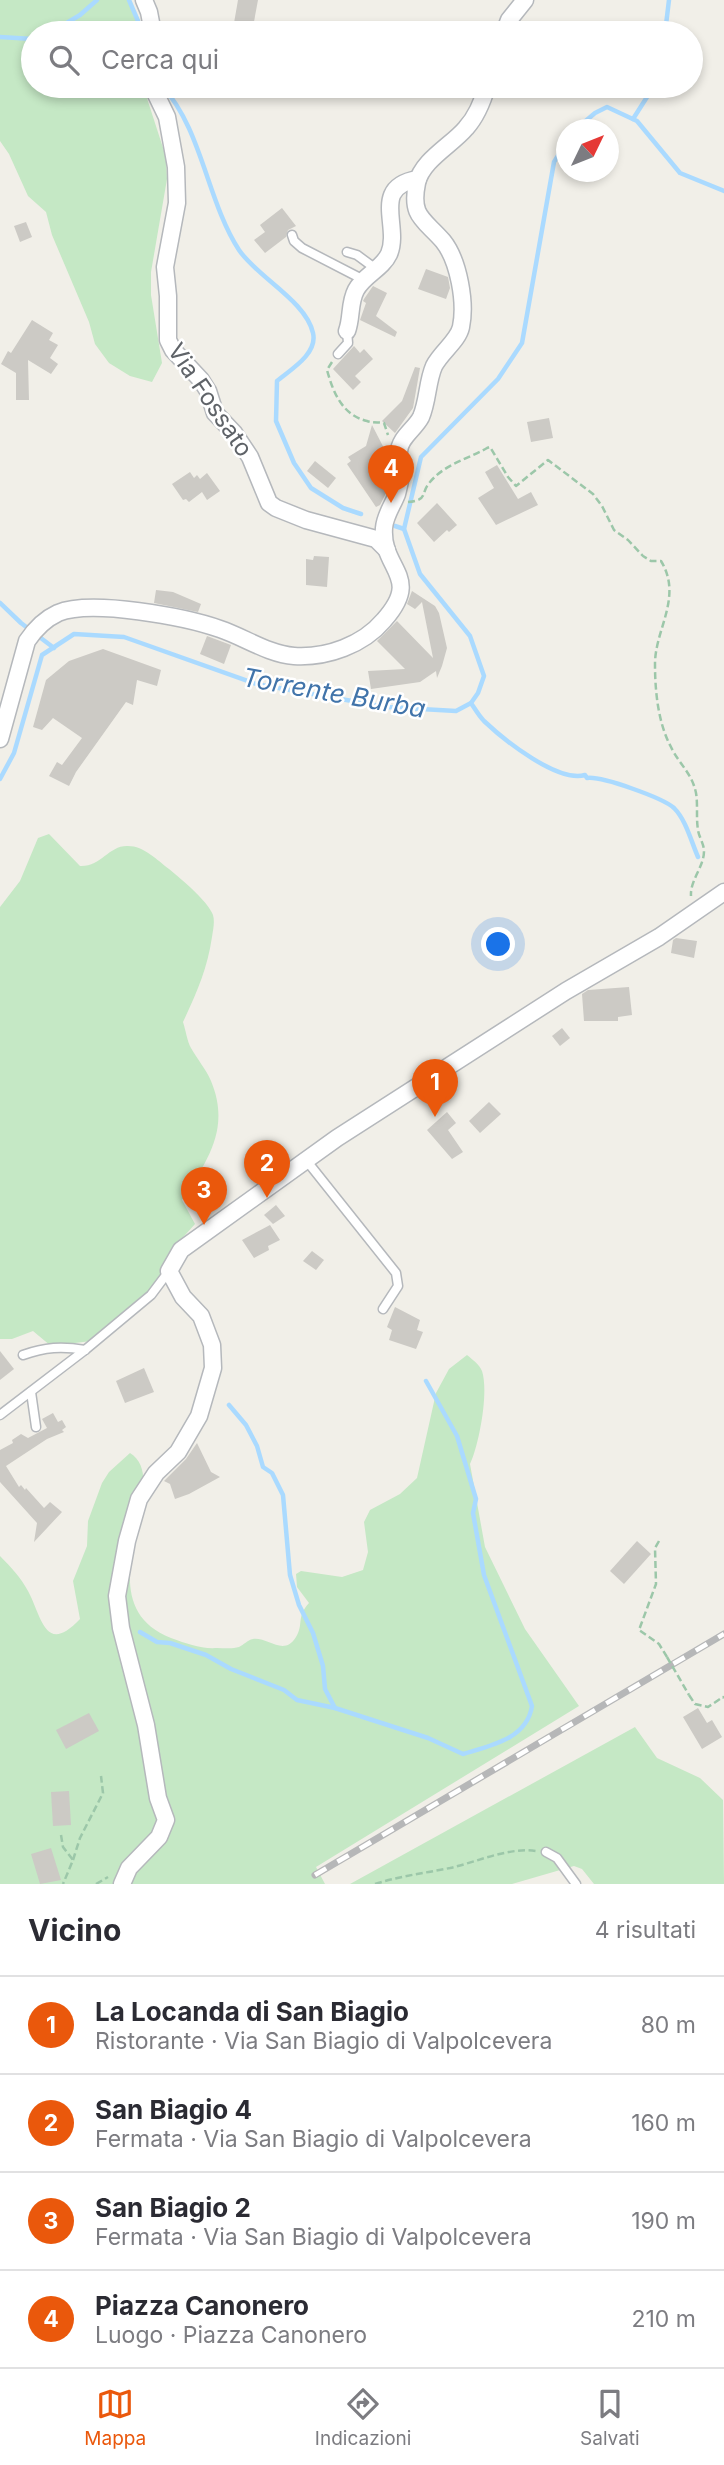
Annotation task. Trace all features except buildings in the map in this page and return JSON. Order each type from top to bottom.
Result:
[{"type":"street","points":[[144,0],[151,21]]},
{"type":"street","points":[[509,21],[525,0]]},
{"type":"street","name":"Via Fossato","points":[[158,98],[167,117],[176,167],[177,203],[165,267],[168,340],[173,350],[201,380],[208,391],[215,413],[234,433],[250,457],[269,503],[306,520],[376,539],[388,553]]},
{"type":"street","points":[[0,739],[27,641],[33,632],[59,613],[88,609],[133,610],[220,629],[275,652],[293,656],[328,653],[363,639],[373,632],[393,609],[401,597],[402,584],[388,553],[384,528],[402,472],[398,453],[401,443],[420,418],[430,375],[440,354],[452,344],[461,330],[462,305],[457,268],[444,243],[421,221],[415,202],[418,180],[431,162],[468,127],[481,98]]},
{"type":"street","points":[[351,330],[350,308],[356,289],[390,252],[390,197],[399,186],[418,180]]},
{"type":"street","points":[[122,1884],[129,1868],[159,1837],[166,1819],[158,1798],[144,1715],[121,1628],[117,1596],[127,1541],[139,1499],[156,1473],[178,1452],[199,1416],[213,1368],[212,1345],[201,1317],[183,1297],[169,1271],[181,1250],[348,1131],[524,1018],[671,929],[724,892]]},
{"type":"lane","points":[[292,236],[302,248],[370,275]]},
{"type":"lane","points":[[346,252],[357,255],[370,275]]},
{"type":"lane","points":[[338,354],[348,343],[351,330]]},
{"type":"lane","points":[[306,1160],[396,1273],[398,1286],[383,1308]]},
{"type":"lane","points":[[0,1415],[151,1295],[169,1271]]},
{"type":"lane","points":[[23,1355],[54,1347],[85,1350]]},
{"type":"lane","points":[[31,1392],[36,1427]]},
{"type":"lane","points":[[546,1852],[557,1858],[576,1884]]},
{"type":"path","points":[[338,354],[327,370],[338,399],[354,417],[370,423],[384,423],[391,444],[398,453]]},
{"type":"path","points":[[418,501],[424,497],[428,483],[447,466],[466,460],[490,447],[516,486],[548,460],[593,494],[614,530],[628,540],[642,556],[651,561],[661,561],[669,576],[668,600],[654,661],[657,703],[671,748],[692,776],[697,795],[698,829],[704,851],[691,888],[691,897]]},
{"type":"path","points":[[659,1541],[655,1548],[656,1584],[639,1630],[659,1644],[695,1704],[708,1707],[724,1698]]},
{"type":"path","points":[[63,1884],[80,1838],[103,1793],[101,1776]]},
{"type":"path","points":[[61,1835],[63,1847],[73,1860]]},
{"type":"path","points":[[375,1884],[495,1855],[528,1850],[546,1852]]},
{"type":"green space","points":[[0,0],[130,0],[140,21],[21,21],[21,98],[147,98],[166,157],[167,179],[151,272],[151,295],[162,363],[152,382],[130,376],[109,363],[95,344],[89,322],[52,235],[46,212],[28,196],[9,154],[0,141]]},
{"type":"green space","points":[[49,834],[80,866],[94,863],[121,847],[139,848],[180,878],[210,909],[214,923],[207,960],[183,1022],[190,1045],[211,1081],[217,1098],[218,1114],[213,1144],[200,1172],[182,1200],[195,1224],[168,1254],[162,1275],[122,1321],[99,1340],[51,1346],[33,1331],[12,1339],[0,1339],[0,907],[20,881],[38,838]]},
{"type":"green space","points":[[467,1355],[479,1366],[484,1380],[482,1418],[470,1464],[485,1547],[525,1629],[579,1706],[316,1867],[325,1884],[0,1884],[0,1556],[25,1586],[46,1629],[59,1634],[68,1629],[80,1619],[73,1581],[87,1546],[88,1521],[102,1483],[109,1472],[130,1453],[141,1468],[143,1489],[130,1571],[132,1598],[145,1621],[171,1638],[199,1647],[234,1648],[253,1639],[281,1646],[291,1643],[309,1603],[297,1587],[296,1574],[301,1571],[342,1577],[363,1570],[368,1552],[364,1522],[370,1510],[400,1494],[417,1478],[436,1393],[449,1369]]},
{"type":"green space","points":[[635,1727],[657,1758],[700,1778],[723,1800],[724,1884],[594,1884],[582,1869],[574,1866],[512,1884],[350,1884]]},
{"type":"waterway","points":[[70,21],[97,0]]},
{"type":"waterway","points":[[129,0],[138,21]]},
{"type":"waterway","points":[[666,21],[669,0]]},
{"type":"waterway","points":[[0,37],[21,38]]},
{"type":"waterway","points":[[171,98],[196,144],[219,210],[239,250],[309,321],[313,333],[311,348],[295,367],[277,381],[276,421],[294,463],[311,488],[343,508],[361,514]]},
{"type":"waterway","points":[[633,119],[646,98]]},
{"type":"waterway","name":"Torrente Burba","points":[[588,119],[607,107],[637,121],[680,173],[724,191]]},
{"type":"waterway","name":"Torrente Burba","points":[[0,779],[14,753],[42,655],[74,634],[124,637],[256,684],[386,707],[456,711],[471,703],[484,676],[470,636],[420,574],[404,529],[421,457],[498,379],[522,343],[556,159]]},
{"type":"waterway","points":[[395,526],[404,529]]},
{"type":"waterway","points":[[0,603],[54,648]]},
{"type":"waterway","points":[[471,703],[493,729],[546,766],[561,773],[585,775],[587,778],[632,788],[674,808],[685,825],[698,857]]},
{"type":"waterway","points":[[229,1405],[246,1425],[257,1446],[263,1467],[272,1473],[283,1495],[290,1575],[299,1605],[313,1633],[323,1666],[325,1689],[335,1708],[428,1738],[463,1754],[495,1744],[515,1734],[529,1717],[532,1706],[484,1575],[473,1513],[476,1499],[457,1436],[426,1381]]},
{"type":"waterway","points":[[140,1632],[157,1642],[170,1643],[206,1655],[231,1669],[284,1690],[297,1700],[335,1708]]},
{"type":"railway","points":[[315,1875],[724,1634]]},
{"type":"place","name":"Piazza Canonero","points":[[391,503]]},
{"type":"place","name":"La Locanda di San Biagio","points":[[435,1117]]},
{"type":"place","name":"San Biagio 4","points":[[267,1198]]},
{"type":"place","name":"San Biagio 2","points":[[204,1225]]}]
